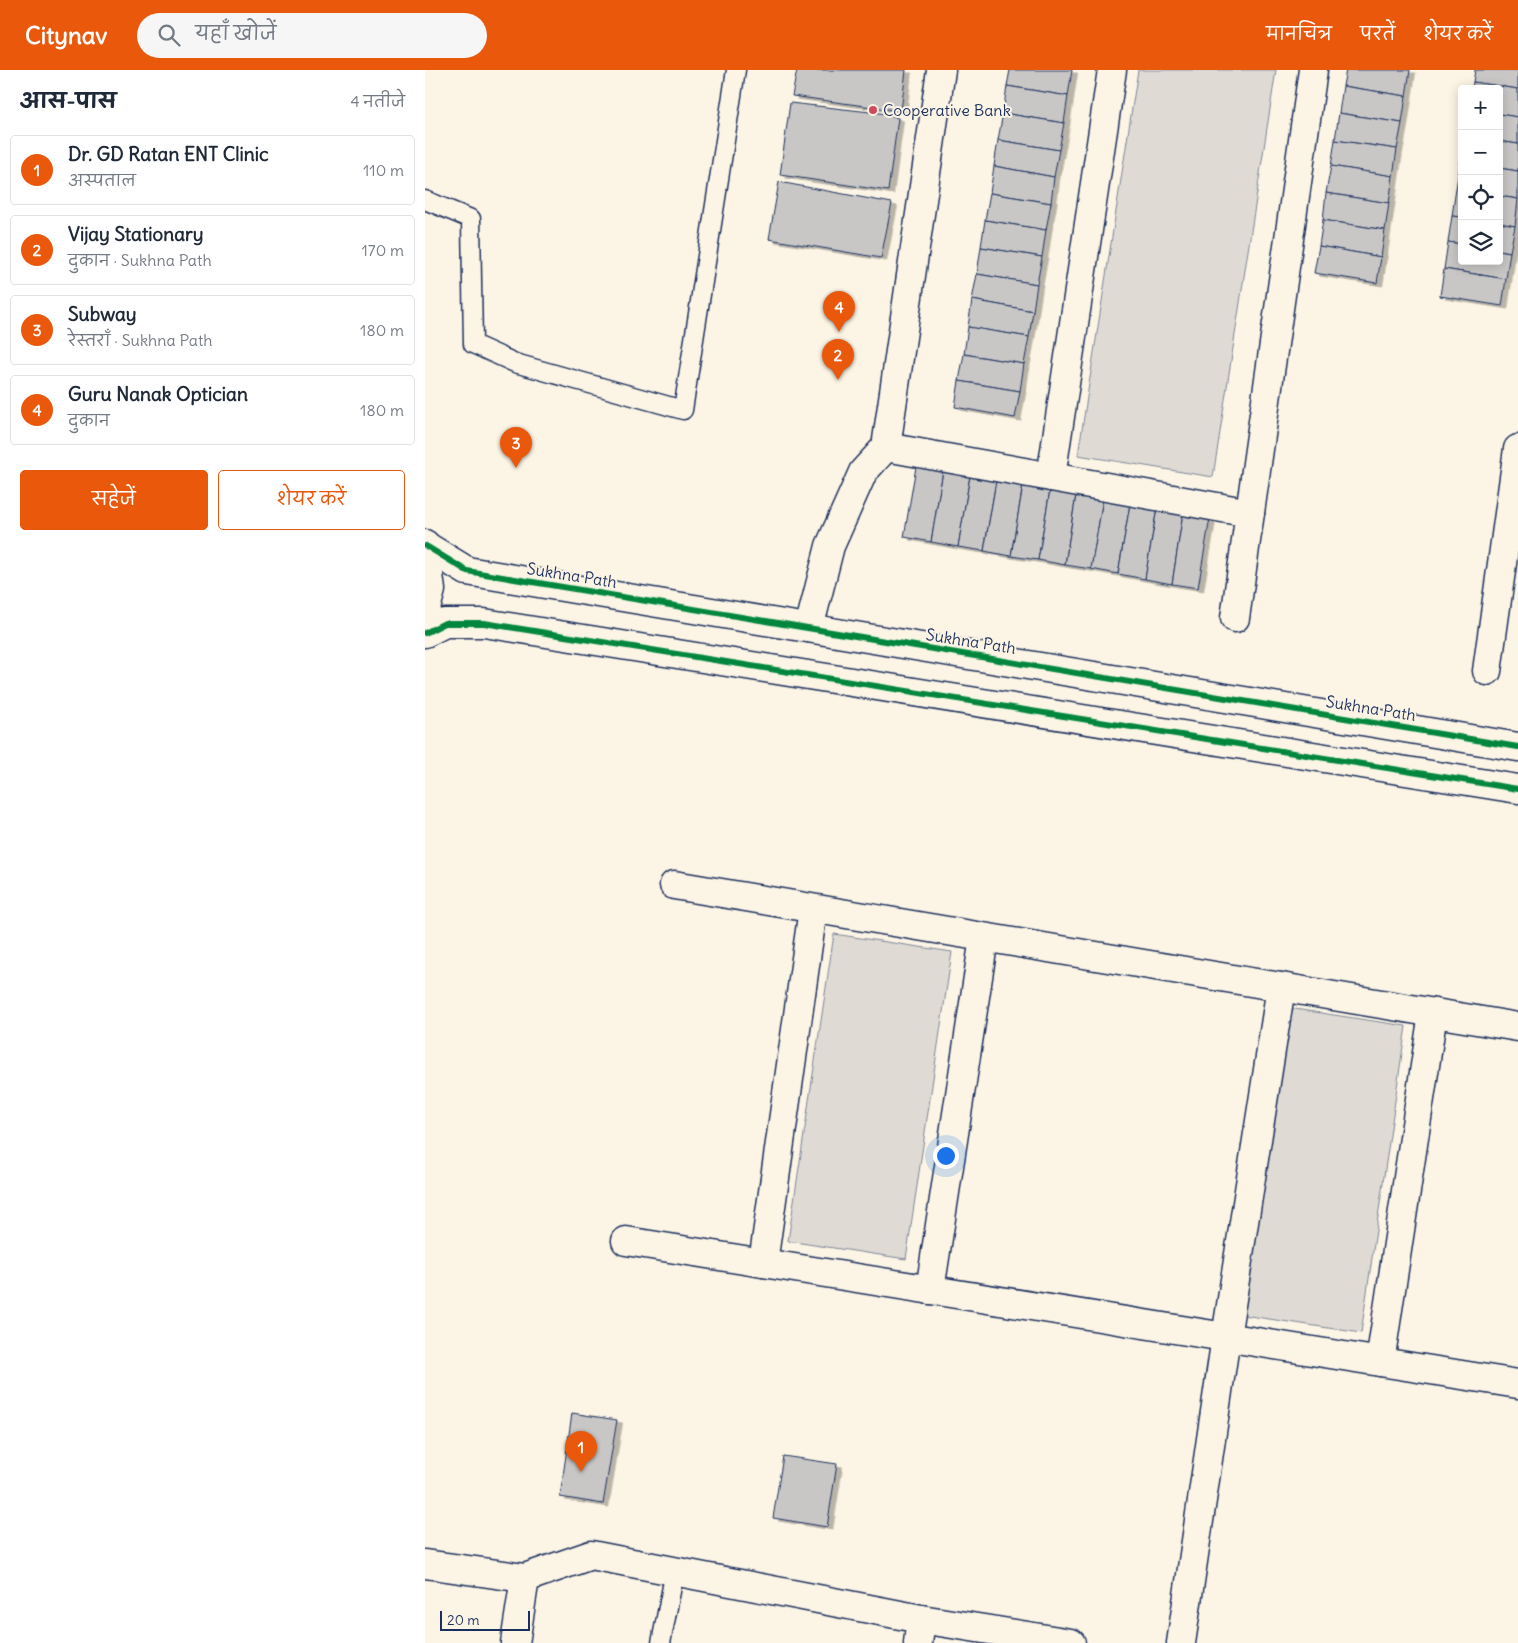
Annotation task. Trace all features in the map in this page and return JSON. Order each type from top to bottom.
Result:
[{"type":"street","points":[[809,628],[830,546],[863,472],[886,447],[941,70]]},
{"type":"street","points":[[1051,477],[1112,70]]},
{"type":"street","points":[[1235,618],[1313,70]]},
{"type":"street","points":[[886,447],[1250,513]]},
{"type":"street","points":[[1487,671],[1518,449]]},
{"type":"street","points":[[425,612],[431,590],[426,545]]},
{"type":"street","name":"Sukhna Path","points":[[426,545],[467,571],[1518,747]]},
{"type":"street","points":[[425,633],[445,623],[484,622],[1518,789]]},
{"type":"street","points":[[674,885],[1518,1027]]},
{"type":"street","points":[[763,1263],[813,909]]},
{"type":"street","points":[[931,1290],[985,938]]},
{"type":"street","points":[[1181,1643],[1226,1337],[1281,987]]},
{"type":"street","points":[[1380,1362],[1433,1012]]},
{"type":"street","points":[[626,1241],[1518,1384]]},
{"type":"street","points":[[425,1564],[525,1578],[591,1555],[675,1571],[919,1631],[1071,1643]]},
{"type":"street","points":[[515,1643],[525,1578]]},
{"type":"lane","points":[[425,200],[471,219],[473,344],[515,363],[683,410],[736,70]]},
{"type":"lane","points":[[661,1643],[675,1571]]},
{"type":"shaded area","points":[[1138,70],[1276,70],[1213,477],[1078,455]]},
{"type":"shaded area","points":[[834,934],[952,952],[906,1259],[788,1241]]},
{"type":"shaded area","points":[[1288,1008],[1406,1026],[1361,1333],[1243,1315]]},
{"type":"building","points":[[797,70],[906,70],[901,111],[792,96]]},
{"type":"building","points":[[1010,70],[1072,70],[1068,96],[1007,86]]},
{"type":"building","points":[[1346,70],[1410,70],[1406,96],[1343,86]]},
{"type":"building","points":[[1475,70],[1518,70],[1518,89],[1503,87],[1503,85],[1473,82]]},
{"type":"building","points":[[1473,82],[1492,85],[1473,85]]},
{"type":"building","points":[[1007,86],[1068,96],[1064,123],[1003,113]]},
{"type":"building","points":[[1343,86],[1406,96],[1402,123],[1339,113]]},
{"type":"building","points":[[1503,87],[1518,89],[1518,117],[1503,115]]},
{"type":"building","points":[[790,103],[888,114],[898,118],[888,191],[780,175]]},
{"type":"building","points":[[1003,113],[1064,123],[1059,150],[998,140]]},
{"type":"building","points":[[1339,113],[1402,123],[1397,149],[1335,140]]},
{"type":"building","points":[[1503,115],[1518,117],[1518,144],[1503,142]]},
{"type":"building","points":[[998,140],[1059,150],[1054,177],[994,166]]},
{"type":"building","points":[[1335,140],[1397,149],[1393,176],[1331,166]]},
{"type":"building","points":[[1503,142],[1518,144],[1518,171],[1503,169]]},
{"type":"building","points":[[994,166],[1054,177],[1051,203],[990,193]]},
{"type":"building","points":[[1331,166],[1393,176],[1389,203],[1326,193]]},
{"type":"building","points":[[1503,169],[1518,171],[1518,199],[1503,197]]},
{"type":"building","points":[[779,182],[892,203],[881,258],[769,239]]},
{"type":"building","points":[[1456,189],[1458,189],[1458,217],[1452,216]]},
{"type":"building","points":[[990,193],[1051,203],[1046,230],[985,220]]},
{"type":"building","points":[[1326,193],[1389,203],[1385,230],[1323,220]]},
{"type":"building","points":[[1503,197],[1518,199],[1515,226],[1503,224]]},
{"type":"building","points":[[1452,216],[1458,217],[1458,243],[1448,242]]},
{"type":"building","points":[[985,220],[1046,230],[1042,257],[981,247]]},
{"type":"building","points":[[1323,220],[1385,230],[1381,257],[1319,246]]},
{"type":"building","points":[[1503,224],[1515,226],[1510,252],[1503,251]]},
{"type":"building","points":[[1448,242],[1458,243],[1458,265],[1503,265],[1503,251],[1510,252],[1506,279],[1444,269]]},
{"type":"building","points":[[1319,246],[1381,257],[1377,283],[1314,273]]},
{"type":"building","points":[[981,247],[1042,257],[1037,284],[977,274]]},
{"type":"building","points":[[1444,269],[1506,279],[1502,306],[1440,296]]},
{"type":"building","points":[[977,274],[1037,284],[1033,311],[972,300]]},
{"type":"building","points":[[972,300],[1033,311],[1029,337],[968,327]]},
{"type":"building","points":[[968,327],[1029,337],[1024,364],[964,354]]},
{"type":"building","points":[[964,354],[1024,364],[1020,391],[959,381]]},
{"type":"building","points":[[959,381],[1020,391],[1015,418],[955,407]]},
{"type":"building","points":[[916,467],[943,471],[931,542],[904,537]]},
{"type":"building","points":[[943,471],[970,476],[958,547],[931,542]]},
{"type":"building","points":[[970,476],[996,481],[984,551],[958,547]]},
{"type":"building","points":[[996,481],[1023,485],[1011,556],[984,551]]},
{"type":"building","points":[[1023,485],[1050,490],[1038,560],[1011,556]]},
{"type":"building","points":[[1050,490],[1076,495],[1065,565],[1038,560]]},
{"type":"building","points":[[1076,495],[1103,499],[1091,569],[1065,565]]},
{"type":"building","points":[[1103,499],[1130,504],[1118,574],[1091,569]]},
{"type":"building","points":[[1130,504],[1157,508],[1145,579],[1118,574]]},
{"type":"building","points":[[1157,508],[1183,513],[1172,584],[1145,579]]},
{"type":"building","points":[[1183,513],[1210,518],[1198,588],[1172,584]]},
{"type":"building","points":[[572,1413],[617,1420],[603,1504],[560,1497]]},
{"type":"building","points":[[783,1456],[837,1464],[827,1527],[773,1518]]},
{"type":"cycle path","points":[[426,546],[467,571],[1518,747]]},
{"type":"cycle path","points":[[425,633],[445,623],[484,623],[1518,789]]},
{"type":"place","name":"Cooperative Bank","points":[[873,110]]},
{"type":"place","name":"Guru Nanak Optician","points":[[839,332]]},
{"type":"place","name":"Vijay Stationary","points":[[838,380]]},
{"type":"place","name":"Subway","points":[[516,468]]},
{"type":"place","name":"Dr. GD Ratan ENT Clinic","points":[[581,1472]]}]
